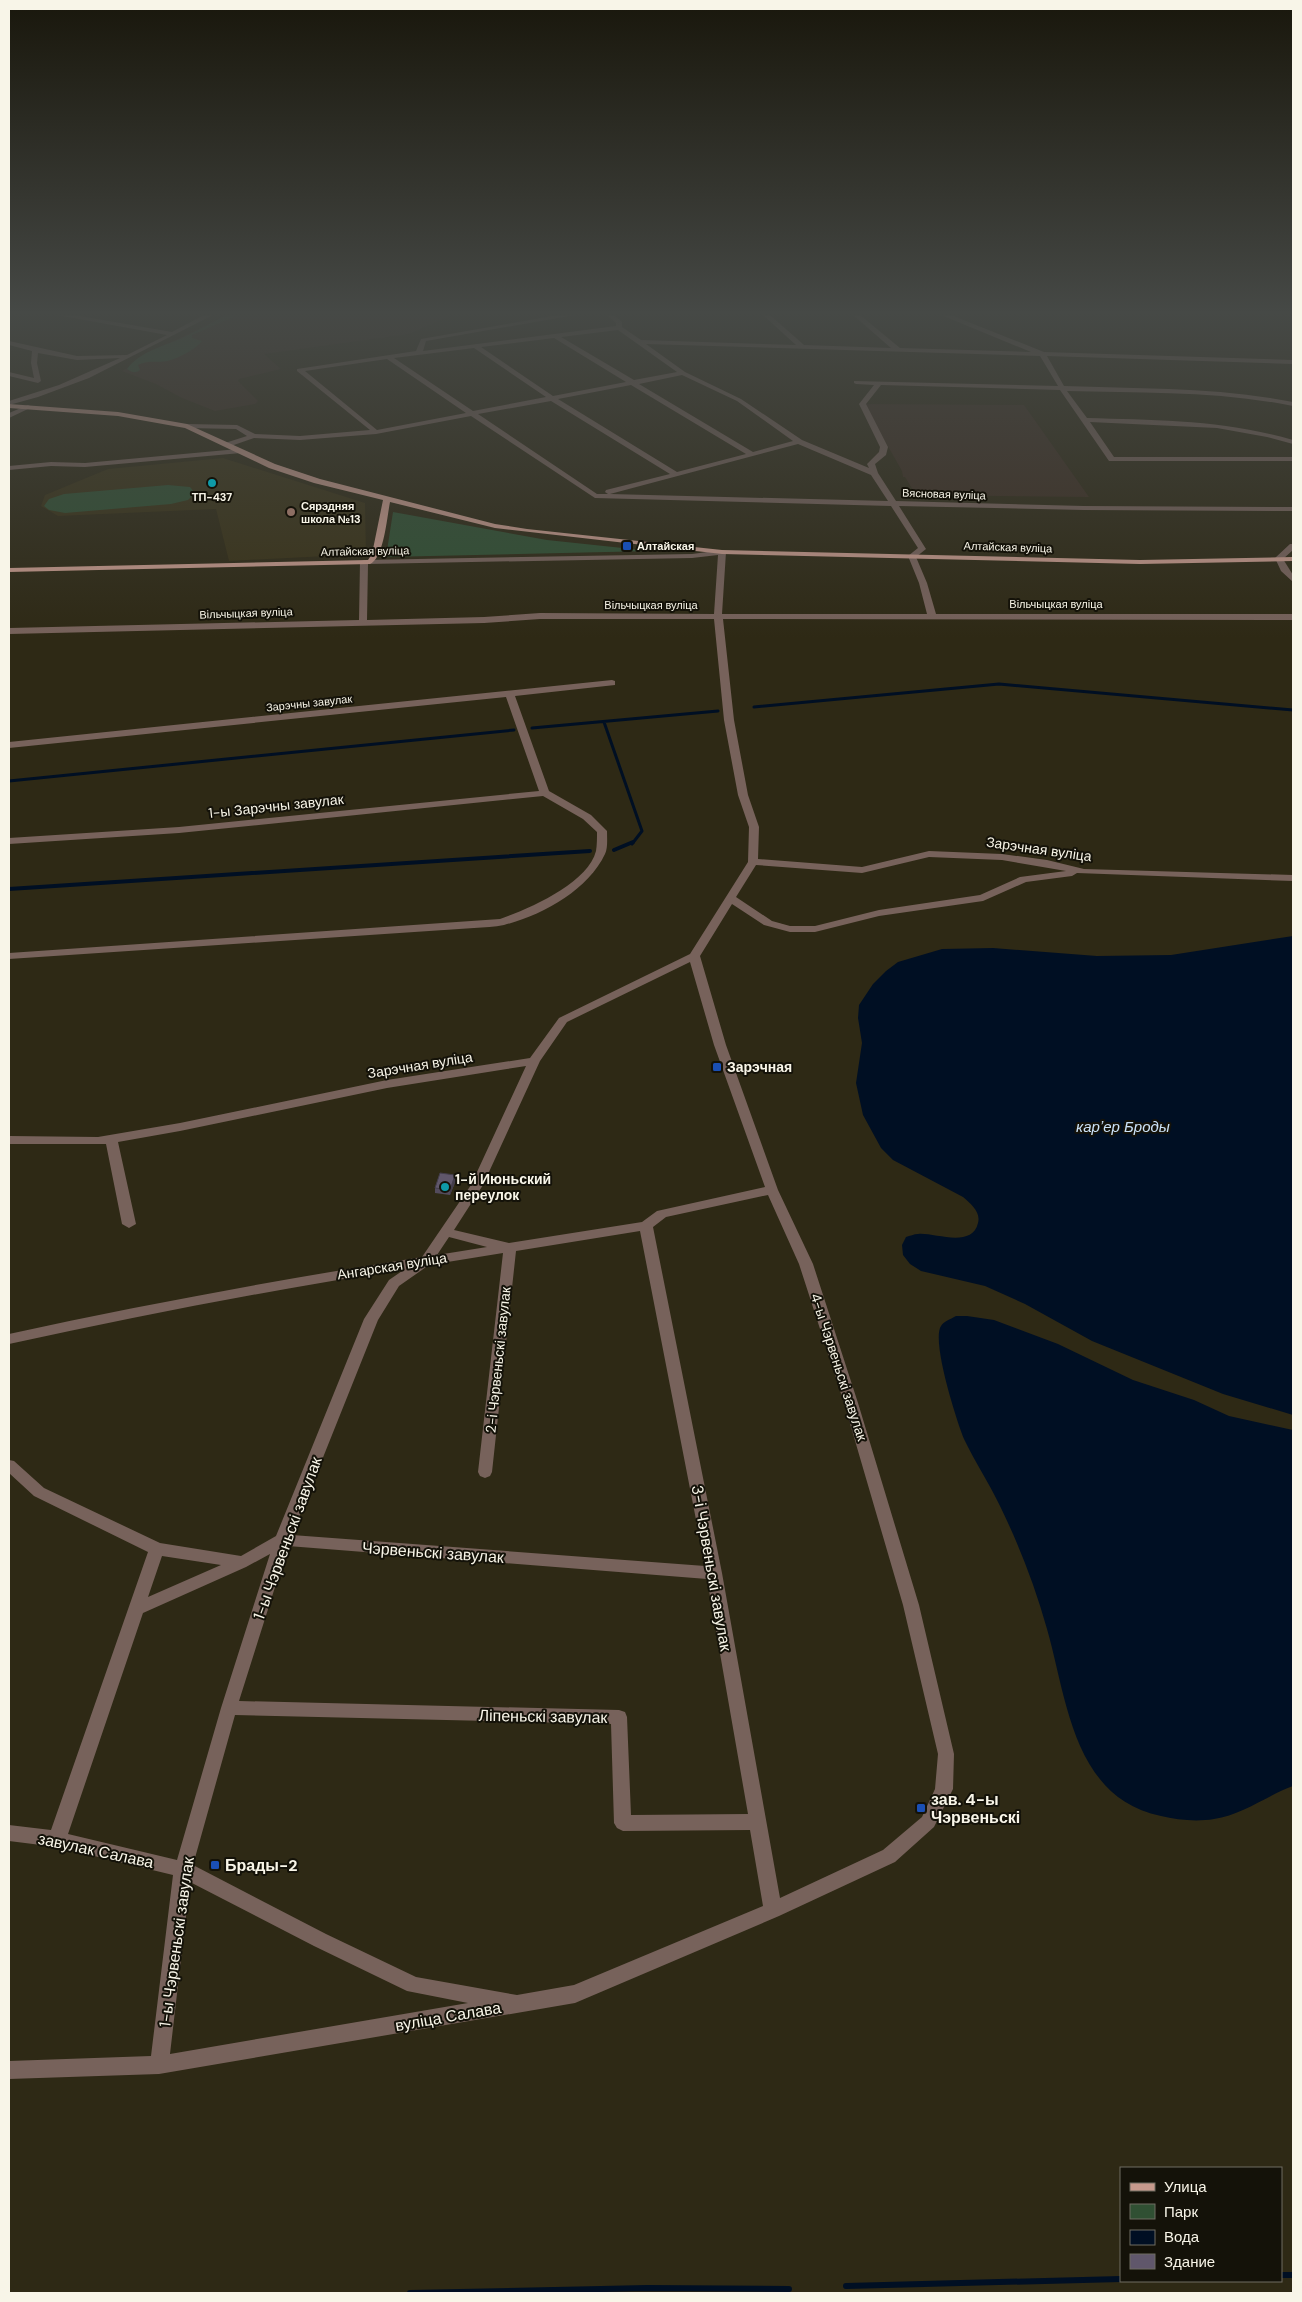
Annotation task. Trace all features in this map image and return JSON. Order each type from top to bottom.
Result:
[{"type":"main road","name":"Алтайская вуліца","points":[[167,422],[188,426],[272,466],[387,500],[495,526],[527,531],[722,552],[1140,562],[1293,558]]},
{"type":"main road","points":[[367,562],[376,554],[387,500]]},
{"type":"main road","name":"Алтайская вуліца","points":[[9,570],[367,562]]},
{"type":"street","points":[[364,422],[376,432]]},
{"type":"street","points":[[228,445],[254,436],[300,438],[376,432],[428,422]]},
{"type":"street","points":[[486,422],[595,496],[798,442]]},
{"type":"street","points":[[591,422],[676,474]]},
{"type":"street","points":[[698,422],[752,454]]},
{"type":"street","points":[[771,422],[798,442],[874,473]]},
{"type":"street","points":[[871,422],[884,447],[883,452],[871,464],[874,473],[922,549],[912,556],[923,583],[932,615]]},
{"type":"street","points":[[1088,422],[1112,458],[1293,459]]},
{"type":"street","points":[[1162,422],[1216,426],[1293,442]]},
{"type":"street","points":[[188,426],[237,427],[254,436]]},
{"type":"street","name":"Алтайская вуліца","points":[[9,468],[51,464],[85,465],[238,451]]},
{"type":"street","name":"Вясновая вуліца","points":[[595,496],[1084,508],[1293,509]]},
{"type":"street","points":[[1293,546],[1279,558],[1284,569],[1293,580]]},
{"type":"street","points":[[534,1061],[563,1020],[694,956],[753,862],[754,827],[743,795],[729,720],[718,616],[722,552]]},
{"type":"street","name":"Алтайская вуліца","points":[[367,562],[692,556],[722,552]]},
{"type":"street","points":[[363,621],[367,562]]},
{"type":"street","name":"Вільчыцкая вуліца","points":[[9,631],[363,621],[484,620],[540,616],[932,615],[1293,617]]},
{"type":"street","name":"Зарэчны завулак","points":[[9,744],[612,684]]},
{"type":"street","points":[[9,956],[502,922],[548,903],[585,877],[601,852],[602,830],[587,817],[545,793],[510,694]]},
{"type":"street","name":"1-ы Зарэчны завулак","points":[[9,841],[179,830],[545,793]]},
{"type":"street","name":"Зарэчная вуліца","points":[[753,862],[862,870],[929,854],[938,854],[1002,856],[1047,863],[1084,872],[1293,878]]},
{"type":"street","points":[[731,898],[768,924],[790,929],[815,929],[879,914],[958,904],[983,898],[1024,879],[1052,874],[1084,872]]},
{"type":"street","name":"4-ы Чэрвеньскі завулак","points":[[694,956],[720,1045],[772,1190],[809,1273],[851,1403],[911,1605],[946,1754],[944,1789],[928,1822],[889,1856],[773,1910]]},
{"type":"street","name":"Зарэчная вуліца","points":[[9,1140],[98,1141],[387,1084],[534,1061]]},
{"type":"street","name":"1-ы Чэрвеньскі завулак","points":[[159,2065],[183,1869],[229,1708],[282,1540],[371,1319],[394,1283],[427,1260],[477,1185],[534,1061]]},
{"type":"street","points":[[111,1139],[129,1224]]},
{"type":"street","name":"Ангарская вуліца","points":[[9,1339],[138,1311],[427,1260],[646,1226],[662,1214],[772,1190]]},
{"type":"street","name":"3-і Чэрвеньскі завулак","points":[[646,1226],[714,1573],[756,1822],[773,1910]]},
{"type":"street","points":[[446,1232],[510,1248]]},
{"type":"street","name":"2-і Чэрвеньскі завулак","points":[[485,1472],[510,1248]]},
{"type":"street","points":[[9,1465],[39,1492],[157,1549],[243,1562]]},
{"type":"street","points":[[136,1609],[243,1562],[282,1540]]},
{"type":"street","name":"Чэрвеньскі завулак","points":[[282,1540],[714,1573]]},
{"type":"street","points":[[57,1839],[157,1549]]},
{"type":"street","name":"Ліпеньскі завулак","points":[[229,1708],[618,1718],[623,1823],[756,1822]]},
{"type":"street","name":"завулак Салава","points":[[9,1832],[57,1839],[183,1869]]},
{"type":"street","name":"вуліца Салава","points":[[183,1869],[320,1940],[414,1985],[522,2004]]},
{"type":"street","points":[[522,2004],[575,1994],[773,1910]]},
{"type":"street","name":"вуліца Салава","points":[[9,2070],[159,2065],[522,2004]]},
{"type":"shaded area","points":[[874,422],[1036,422],[1089,497],[916,495],[905,477],[903,477],[902,471]]},
{"type":"shaded area","name":"Сярэдняя школа №13","points":[[223,458],[365,503],[366,554],[229,561],[216,509],[58,516],[41,506],[45,495],[108,469]]},
{"type":"green space","points":[[168,485],[190,487],[195,493],[188,500],[171,504],[65,513],[49,510],[44,506],[49,499],[64,494]]},
{"type":"green space","points":[[393,512],[547,540],[651,551],[386,557]]},
{"type":"water","name":"карʼер Броды","points":[[1293,936],[1293,1415],[1223,1394],[1092,1341],[1025,1304],[985,1286],[921,1271],[910,1264],[903,1255],[902,1245],[906,1237],[925,1234],[951,1238],[960,1237],[974,1231],[979,1219],[975,1209],[963,1197],[893,1160],[881,1148],[863,1115],[856,1083],[862,1043],[858,1018],[859,1005],[873,984],[886,971],[898,962],[942,949],[993,948],[1097,956],[1171,955]]},
{"type":"water","points":[[956,1316],[994,1320],[1058,1344],[1133,1380],[1194,1400],[1229,1416],[1293,1430],[1293,1786],[1224,1817],[1201,1820],[1180,1819],[1161,1816],[1132,1806],[1109,1789],[1092,1767],[1078,1742],[1047,1629],[1026,1566],[1000,1506],[964,1439],[951,1400],[939,1348],[939,1334],[942,1324]]},
{"type":"building","points":[[440,1173],[455,1175],[450,1190],[435,1188]]},
{"type":"waterway","points":[[754,707],[999,684],[1293,710]]},
{"type":"waterway","points":[[532,728],[718,711]]},
{"type":"waterway","points":[[604,722],[642,831],[632,844]]},
{"type":"waterway","points":[[9,781],[514,730]]},
{"type":"waterway","points":[[614,850],[633,842]]},
{"type":"waterway","points":[[9,889],[590,851]]},
{"type":"waterway","points":[[1282,2275],[1293,2275]]},
{"type":"waterway","points":[[846,2286],[1120,2279]]},
{"type":"waterway","points":[[410,2293],[647,2288],[789,2289]]},
{"type":"place","name":"ТП-437","points":[[212,483]]},
{"type":"place","name":"Сярэдняя школа №13","points":[[291,512]]},
{"type":"place","name":"Алтайская","points":[[627,546]]},
{"type":"place","name":"Зарэчная","points":[[717,1067]]},
{"type":"place","name":"1-й Июньский переулок","points":[[445,1187]]},
{"type":"place","name":"зав. 4-ы Чэрвеньскі","points":[[921,1808]]},
{"type":"place","name":"Брады-2","points":[[215,1865]]}]
